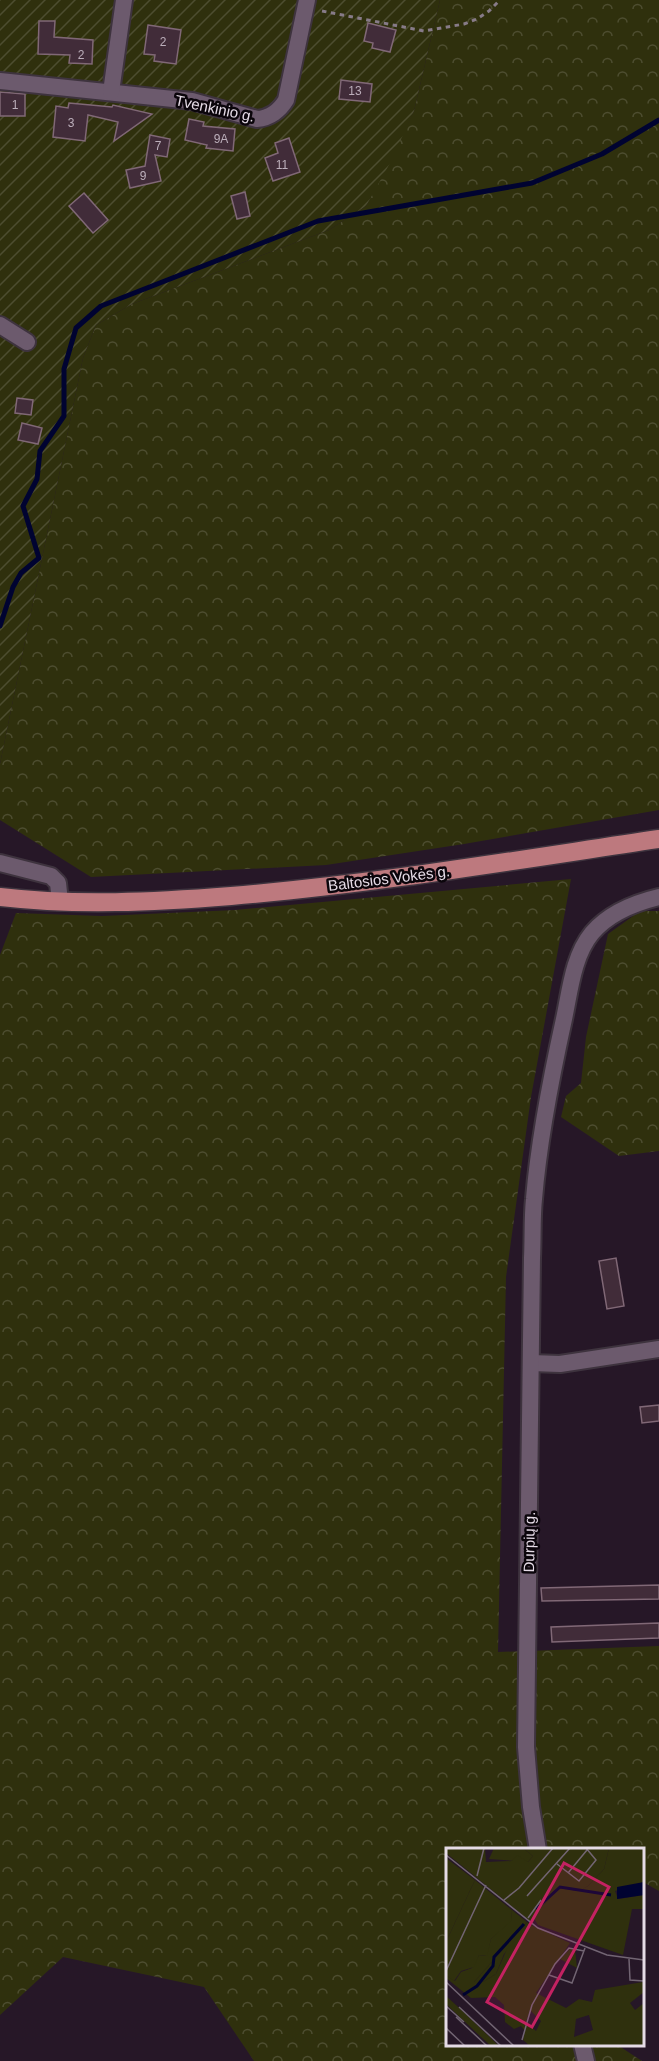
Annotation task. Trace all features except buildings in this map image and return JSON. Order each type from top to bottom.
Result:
[{"type":"main road","name":"Baltosios Vokės g.","points":[[0,897],[60,902],[117,902],[191,899],[270,892],[403,877],[659,838]]},
{"type":"street","points":[[111,92],[124,0]]},
{"type":"street","name":"Tvenkinio g.","points":[[0,81],[192,101],[257,119],[264,118],[282,108],[286,100],[306,4]]},
{"type":"street","points":[[0,325],[27,342]]},
{"type":"street","points":[[0,863],[51,876],[58,884],[60,902]]},
{"type":"street","name":"Durpių g.","points":[[538,1848],[531,1807],[526,1747],[534,1200],[539,1148],[573,976],[580,954],[591,934],[608,918],[625,908],[659,897]]},
{"type":"street","points":[[531,1363],[560,1364],[659,1349]]},
{"type":"street","points":[[582,2046],[586,2061]]},
{"type":"path","points":[[306,4],[424,31],[464,24],[477,19],[500,0]]},
{"type":"green space","points":[[0,0],[440,0],[414,111],[390,163],[366,206],[329,230],[132,304],[96,325],[83,358],[0,764]]},
{"type":"green space","points":[[440,0],[659,0],[659,810],[326,865],[91,877],[0,820],[0,764],[83,358],[96,325],[132,304],[329,230],[366,206],[414,111]]},
{"type":"green space","points":[[571,879],[531,1097],[506,1277],[498,1652],[659,1646],[659,1891],[644,1883],[644,1848],[446,1848],[446,2046],[619,2046],[642,2061],[254,2061],[204,1987],[63,1957],[0,2015],[0,955],[16,913],[102,916],[235,910]]},
{"type":"green space","points":[[640,911],[659,911],[659,1151],[619,1156],[561,1117],[566,1096],[581,1083],[586,1037],[608,934]]},
{"type":"waterway","points":[[0,626],[13,587],[21,573],[39,558],[23,506],[37,479],[40,451],[64,416],[64,369],[76,328],[101,306],[318,221],[532,183],[602,154],[659,120]]}]
